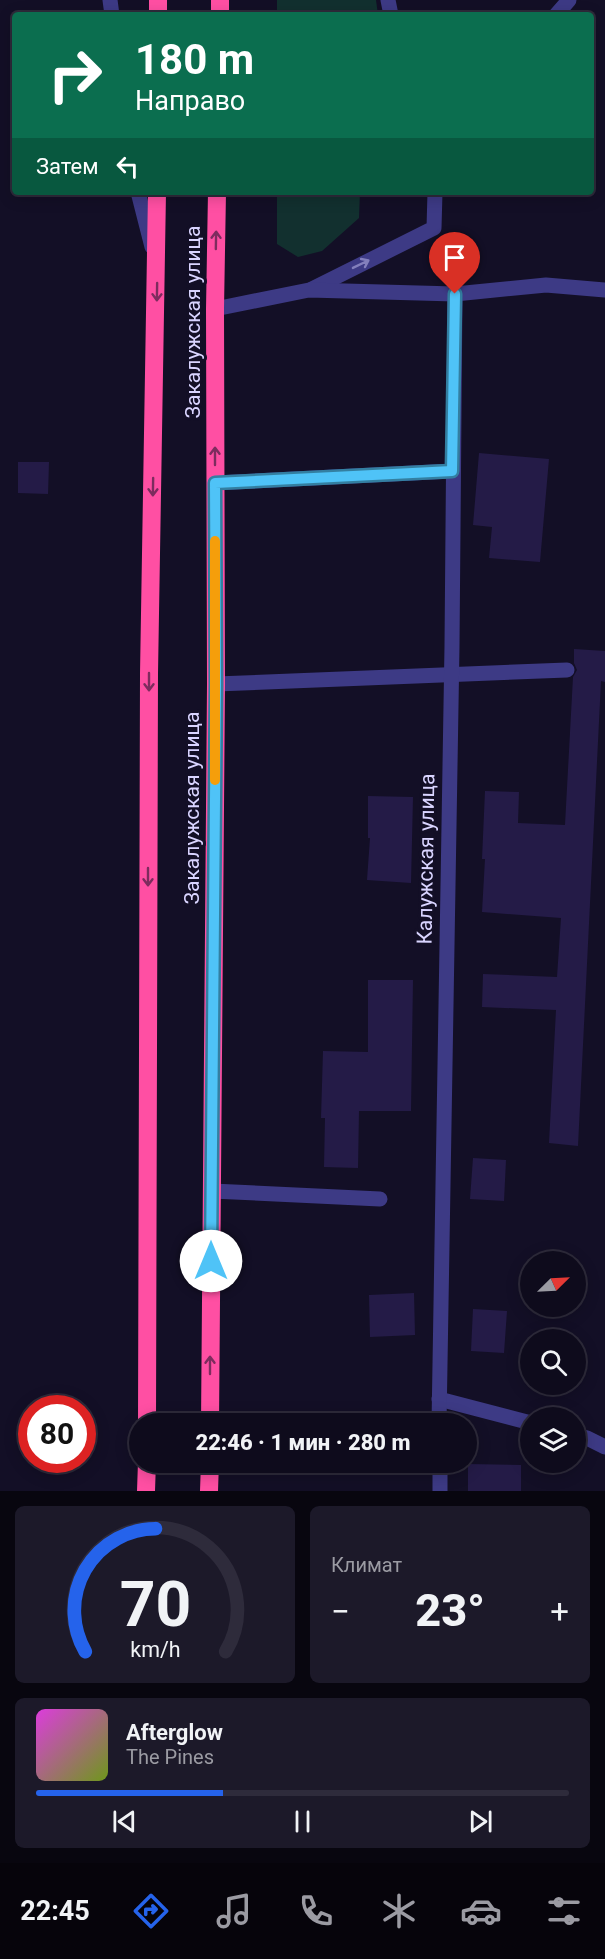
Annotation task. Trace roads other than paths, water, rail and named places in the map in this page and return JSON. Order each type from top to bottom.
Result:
[{"type":"highway","points":[[147,1413],[149,675],[157,195]]},
{"type":"highway","name":"Закалужская улица","points":[[210,1413],[216,684],[217,195]]},
{"type":"highway","points":[[146,1491],[147,1473]]},
{"type":"highway","points":[[209,1491],[210,1473]]},
{"type":"street","points":[[559,12],[569,0]]},
{"type":"street","points":[[139,195],[157,266]]},
{"type":"street","points":[[309,290],[434,228],[435,195]]},
{"type":"street","points":[[215,309],[309,290],[455,294],[546,285],[605,290]]},
{"type":"street","name":"Калужская улица","points":[[440,1413],[455,294]]},
{"type":"street","points":[[215,483],[452,471]]},
{"type":"street","points":[[216,684],[567,670]]},
{"type":"street","points":[[212,1191],[380,1199]]},
{"type":"street","points":[[439,1399],[520,1420]]},
{"type":"street","points":[[586,1438],[605,1447]]},
{"type":"street","points":[[440,1473],[440,1491]]}]
